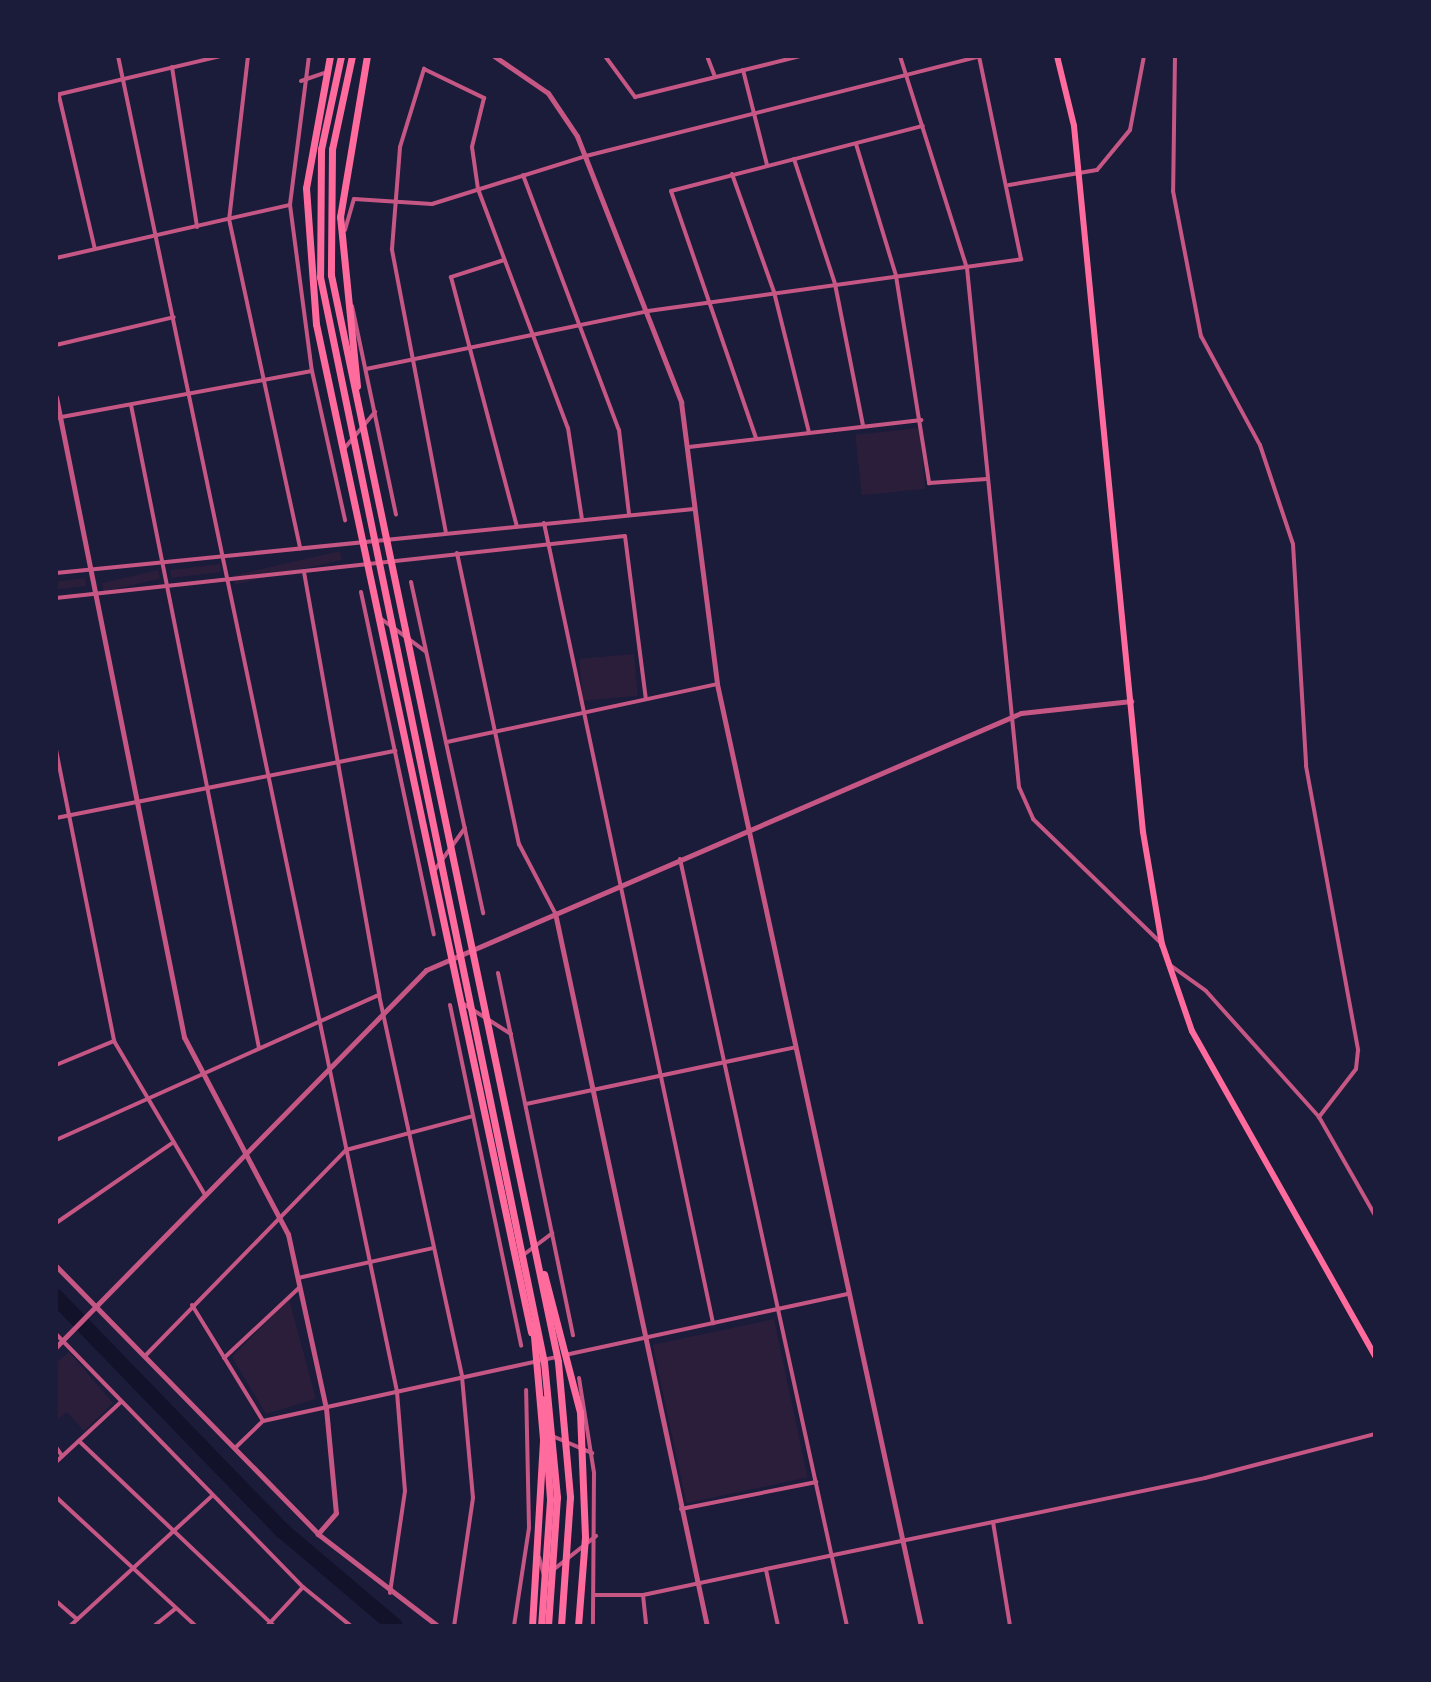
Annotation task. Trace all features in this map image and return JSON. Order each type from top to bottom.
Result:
[{"type":"highway","points":[[330,56],[308,159],[306,249],[343,450],[537,1362],[548,1452],[547,1578],[541,1626]]},
{"type":"highway","points":[[338,56],[317,191],[320,277],[519,1232],[555,1453],[548,1626]]},
{"type":"highway","points":[[352,56],[332,149],[328,231],[369,465],[531,1230],[566,1424],[570,1536],[561,1626]]},
{"type":"highway","points":[[367,56],[340,217],[347,326],[369,465]]},
{"type":"highway","points":[[531,1230],[580,1412],[585,1510],[578,1626]]},
{"type":"highway","points":[[519,1232],[543,1439],[532,1626]]},
{"type":"main road","points":[[1057,56],[1078,173],[1131,701],[1162,944],[1192,1031],[1375,1356]]},
{"type":"street","points":[[118,56],[159,235],[318,1023],[397,1392],[405,1491],[390,1593]]},
{"type":"street","points":[[95,249],[57,95],[221,56]]},
{"type":"street","points":[[248,56],[229,219],[300,548]]},
{"type":"street","points":[[309,56],[301,81],[290,205],[312,371],[345,520]]},
{"type":"street","points":[[494,56],[509,59],[548,93],[586,156],[648,311],[689,447],[717,684],[921,1626]]},
{"type":"street","points":[[605,56],[635,97],[801,56]]},
{"type":"street","points":[[707,56],[715,77]]},
{"type":"street","points":[[771,56],[774,62]]},
{"type":"street","points":[[900,56],[967,268],[1019,787],[1033,819],[1162,944]]},
{"type":"street","points":[[366,369],[648,311],[967,268],[1025,253],[979,56],[586,156],[432,204],[354,199],[345,209],[347,267],[366,369],[396,514]]},
{"type":"street","points":[[1009,185],[1097,170],[1130,130],[1144,56]]},
{"type":"street","points":[[1175,56],[1173,191],[1201,336],[1260,445],[1293,544],[1306,766],[1358,1050],[1356,1069],[1319,1117]]},
{"type":"street","points":[[172,67],[197,227]]},
{"type":"street","points":[[446,533],[396,295],[394,203],[400,147],[424,69],[484,98],[472,147],[478,189],[574,449],[582,519]]},
{"type":"street","points":[[743,70],[767,165]]},
{"type":"street","points":[[301,81],[324,73]]},
{"type":"street","points":[[756,438],[713,300],[671,191],[923,126]]},
{"type":"street","points":[[856,144],[896,276],[929,483],[987,479]]},
{"type":"street","points":[[794,159],[835,284],[863,426]]},
{"type":"street","points":[[732,174],[774,292],[809,432]]},
{"type":"street","points":[[523,175],[582,324],[619,430],[629,514]]},
{"type":"street","points":[[56,258],[290,205]]},
{"type":"street","points":[[504,260],[451,277],[517,526]]},
{"type":"street","points":[[56,345],[175,316]]},
{"type":"street","points":[[58,418],[312,371]]},
{"type":"street","points":[[56,397],[184,1037],[199,1076],[282,1215],[298,1278],[326,1408],[336,1513],[318,1534]]},
{"type":"street","points":[[131,405],[259,1048]]},
{"type":"street","points":[[343,450],[375,412]]},
{"type":"street","points":[[689,447],[921,420]]},
{"type":"street","points":[[56,573],[694,509]]},
{"type":"street","points":[[544,523],[713,1323]]},
{"type":"street","points":[[56,598],[625,536],[646,699]]},
{"type":"street","points":[[457,553],[519,844],[555,913],[707,1626]]},
{"type":"street","points":[[304,572],[337,726],[334,763],[379,995],[462,1377],[473,1498],[454,1626]]},
{"type":"street","points":[[411,582],[483,913]]},
{"type":"street","points":[[361,592],[434,934]]},
{"type":"street","points":[[379,617],[427,652]]},
{"type":"street","points":[[378,670],[387,658]]},
{"type":"street","points":[[447,742],[717,684]]},
{"type":"street","points":[[56,1347],[421,974],[749,828],[1011,717],[1131,701]]},
{"type":"street","points":[[56,750],[114,1041],[144,1100],[205,1195]]},
{"type":"street","points":[[56,818],[395,751]]},
{"type":"street","points":[[433,871],[465,828]]},
{"type":"street","points":[[680,859],[847,1626]]},
{"type":"street","points":[[425,891],[441,904]]},
{"type":"street","points":[[1170,965],[1206,991],[1319,1117],[1375,1215]]},
{"type":"street","points":[[498,973],[573,1335]]},
{"type":"street","points":[[56,1140],[379,995]]},
{"type":"street","points":[[462,1003],[511,1034]]},
{"type":"street","points":[[450,1005],[521,1346]]},
{"type":"street","points":[[56,1065],[114,1041]]},
{"type":"street","points":[[526,1104],[796,1047]]},
{"type":"street","points":[[462,1065],[473,1054]]},
{"type":"street","points":[[143,1357],[346,1150],[409,1130],[473,1116]]},
{"type":"street","points":[[56,1223],[171,1144]]},
{"type":"street","points":[[517,1260],[552,1233]]},
{"type":"street","points":[[298,1278],[433,1248]]},
{"type":"street","points":[[56,1266],[318,1534],[390,1593],[438,1626]]},
{"type":"street","points":[[224,1358],[300,1287]]},
{"type":"street","points":[[510,1293],[525,1300]]},
{"type":"street","points":[[233,1449],[263,1421],[848,1294]]},
{"type":"street","points":[[192,1305],[263,1421]]},
{"type":"street","points":[[56,1334],[303,1587],[351,1626]]},
{"type":"street","points":[[579,1378],[592,1453],[596,1536],[593,1626]]},
{"type":"street","points":[[514,1626],[529,1536],[530,1464],[526,1390]]},
{"type":"street","points":[[56,1462],[121,1402]]},
{"type":"street","points":[[547,1434],[592,1453]]},
{"type":"street","points":[[595,1595],[643,1595],[993,1522],[1375,1434]]},
{"type":"street","points":[[79,1441],[270,1625],[303,1587]]},
{"type":"street","points":[[56,1447],[62,1456]]},
{"type":"street","points":[[530,1464],[548,1452]]},
{"type":"street","points":[[681,1509],[816,1482]]},
{"type":"street","points":[[70,1626],[212,1496]]},
{"type":"street","points":[[56,1497],[196,1626]]},
{"type":"street","points":[[993,1522],[1010,1626]]},
{"type":"street","points":[[529,1536],[547,1578],[596,1536]]},
{"type":"street","points":[[766,1569],[778,1626]]},
{"type":"street","points":[[643,1595],[646,1626]]},
{"type":"street","points":[[56,1601],[77,1619]]},
{"type":"street","points":[[154,1626],[176,1608]]},
{"type":"shaded area","points":[[919,428],[925,489],[862,495],[855,435]]},
{"type":"shaded area","points":[[340,551],[342,560],[235,585],[233,576]]},
{"type":"shaded area","points":[[220,564],[221,572],[171,578],[170,570]]},
{"type":"shaded area","points":[[158,570],[160,579],[104,592],[101,583]]},
{"type":"shaded area","points":[[85,578],[86,586],[57,589],[56,582]]},
{"type":"shaded area","points":[[634,654],[638,696],[583,701],[579,659]]},
{"type":"shaded area","points":[[289,1299],[316,1399],[266,1414],[232,1357]]},
{"type":"shaded area","points":[[774,1319],[808,1477],[686,1503],[653,1345]]},
{"type":"shaded area","points":[[69,1352],[113,1403],[84,1431],[67,1412],[56,1421],[56,1363]]},
{"type":"waterway","points":[[56,1297],[283,1531],[395,1626]]}]
